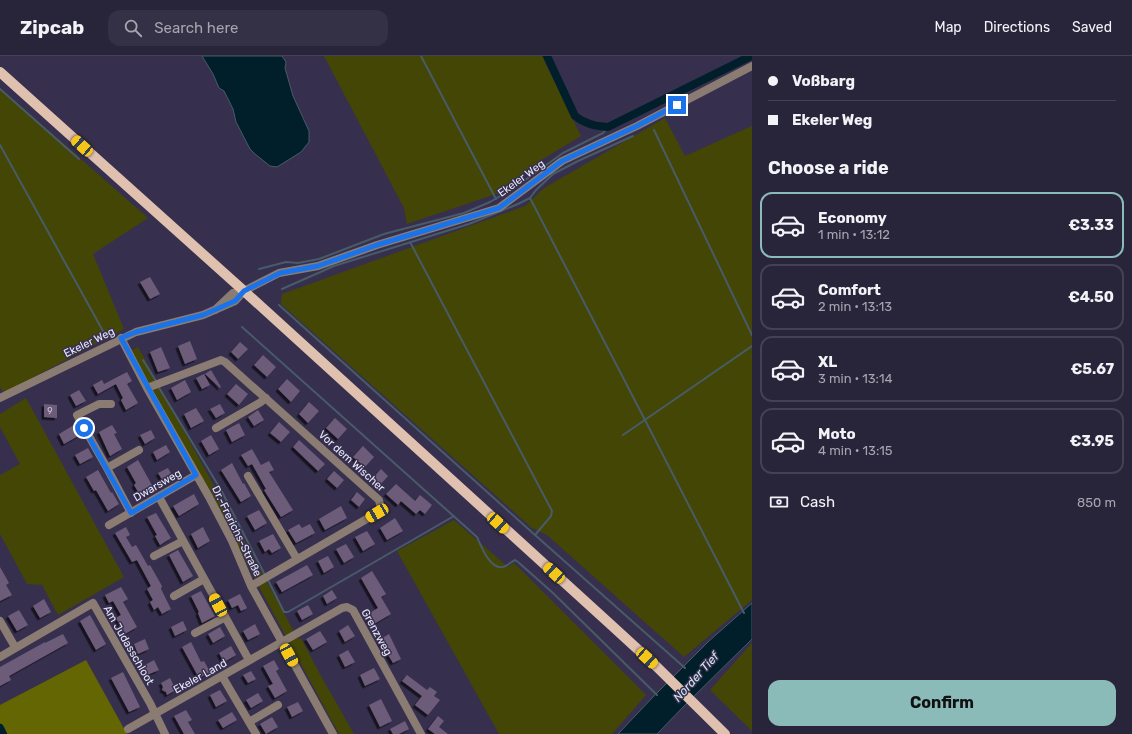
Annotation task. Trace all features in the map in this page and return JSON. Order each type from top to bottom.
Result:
[{"type":"main road","points":[[0,72],[244,291],[657,667],[725,734]]},
{"type":"street","name":"Ekeler Weg","points":[[0,398],[121,338],[136,332],[198,317],[215,310],[235,301],[244,291],[280,273],[318,266],[377,245],[499,208],[562,161],[637,126],[752,66]]},
{"type":"street","name":"Dr.-Frerichs-Straße","points":[[121,338],[232,541],[251,586],[333,734]]},
{"type":"street","name":"Vor dem Wischer","points":[[148,388],[221,360],[266,398],[379,500],[381,509],[377,513],[251,586]]},
{"type":"street","points":[[216,428],[266,398]]},
{"type":"street","points":[[111,404],[99,404],[77,415],[131,513]]},
{"type":"street","points":[[107,468],[139,450]]},
{"type":"street","name":"Dwarsweg","points":[[109,525],[196,475]]},
{"type":"street","points":[[248,476],[297,559]]},
{"type":"street","points":[[159,497],[224,618],[249,660]]},
{"type":"street","points":[[154,556],[183,541]]},
{"type":"street","points":[[174,596],[204,579]]},
{"type":"street","name":"Am Judasschloot","points":[[0,657],[92,603],[150,703],[165,734]]},
{"type":"street","name":"Grenzweg","points":[[282,642],[342,608],[347,607],[353,610],[421,734]]},
{"type":"street","points":[[195,633],[224,618]]},
{"type":"street","points":[[0,620],[16,647]]},
{"type":"street","name":"Ekeler Land","points":[[128,729],[282,642]]},
{"type":"street","points":[[222,676],[256,734]]},
{"type":"street","points":[[249,722],[278,705]]},
{"type":"shaded area","points":[[324,56],[542,56],[581,136],[543,159],[499,193],[407,224],[404,208]]},
{"type":"shaded area","points":[[0,88],[148,218],[93,254],[124,329],[4,393],[0,387]]},
{"type":"shaded area","points":[[665,118],[685,156],[752,126],[752,600],[684,657],[547,535],[532,528],[281,304],[282,294],[525,206],[544,188]]},
{"type":"shaded area","points":[[138,347],[298,639],[301,638],[354,734],[339,734],[131,351]]},
{"type":"shaded area","points":[[26,398],[124,577],[58,615],[42,585],[27,584],[0,534],[0,475],[20,464],[0,427],[0,414]]},
{"type":"shaded area","points":[[454,520],[508,567],[514,563],[646,695],[612,734],[499,734],[397,551]]},
{"type":"shaded area","points":[[752,643],[752,731],[710,690]]},
{"type":"shaded area","points":[[86,660],[127,734],[0,734],[0,705]]},
{"type":"water","points":[[202,56],[282,56],[286,62],[285,68],[293,96],[309,131],[309,142],[301,152],[277,167],[270,166],[255,154],[250,149],[236,122],[233,109],[224,91],[219,88],[213,74]]},
{"type":"water","name":"Norder Tief","points":[[752,603],[752,639],[657,734],[618,734],[709,641]]},
{"type":"building","points":[[150,277],[160,294],[150,299],[140,282]]},
{"type":"building","points":[[190,341],[197,359],[185,364],[178,346]]},
{"type":"building","points":[[240,342],[248,349],[238,359],[231,352]]},
{"type":"building","points":[[161,347],[170,368],[158,372],[150,352]]},
{"type":"building","points":[[263,355],[276,367],[267,377],[254,365]]},
{"type":"building","points":[[211,370],[221,387],[220,388],[205,374]]},
{"type":"building","points":[[127,372],[132,381],[127,384],[138,403],[126,410],[121,400],[123,398],[116,384],[98,394],[93,385],[102,380],[104,384]]},
{"type":"building","points":[[204,374],[210,385],[202,389],[196,378]]},
{"type":"building","points":[[287,379],[300,391],[291,402],[278,389]]},
{"type":"building","points":[[185,380],[191,392],[177,400],[171,388]]},
{"type":"building","points":[[236,384],[248,394],[239,405],[227,394]]},
{"type":"building","points":[[79,390],[86,401],[76,406],[70,395]]},
{"type":"building","points":[[309,402],[319,411],[308,423],[299,414]]},
{"type":"building","points":[[44,404],[57,405],[57,418],[44,417]]},
{"type":"building","points":[[220,404],[225,413],[216,418],[210,409]]},
{"type":"building","points":[[196,408],[204,421],[191,428],[184,414]]},
{"type":"building","points":[[258,410],[264,420],[254,426],[248,417]]},
{"type":"building","points":[[335,418],[347,429],[338,439],[326,428]]},
{"type":"building","points":[[279,422],[290,432],[281,442],[270,433]]},
{"type":"building","points":[[239,423],[245,435],[232,442],[226,430]]},
{"type":"building","points":[[74,425],[80,435],[64,444],[59,434]]},
{"type":"building","points":[[112,425],[117,433],[114,434],[122,449],[110,456],[99,432]]},
{"type":"building","points":[[151,430],[155,438],[145,444],[140,435]]},
{"type":"building","points":[[211,435],[219,449],[209,455],[201,441]]},
{"type":"building","points":[[299,440],[325,464],[318,471],[293,447]]},
{"type":"building","points":[[166,445],[170,452],[157,460],[153,452]]},
{"type":"building","points":[[363,446],[374,457],[365,467],[353,457]]},
{"type":"building","points":[[88,448],[93,457],[80,464],[75,455]]},
{"type":"building","points":[[252,449],[261,465],[269,461],[274,470],[269,472],[293,510],[281,517],[264,490],[266,489],[252,464],[248,466],[241,455]]},
{"type":"building","points":[[138,460],[153,487],[140,495],[134,485],[136,483],[127,467]]},
{"type":"building","points":[[232,463],[251,496],[241,502],[221,470]]},
{"type":"building","points":[[168,468],[173,477],[164,483],[158,473]]},
{"type":"building","points":[[381,469],[388,476],[380,485],[373,478]]},
{"type":"building","points":[[98,470],[119,504],[108,511],[96,490],[94,491],[86,477]]},
{"type":"building","points":[[334,471],[344,480],[337,488],[327,479]]},
{"type":"building","points":[[396,484],[415,501],[420,495],[432,505],[425,514],[420,510],[416,514],[401,501],[398,505],[386,494]]},
{"type":"building","points":[[357,492],[365,499],[359,507],[351,500]]},
{"type":"building","points":[[194,494],[199,504],[179,516],[173,506]]},
{"type":"building","points":[[341,506],[347,518],[325,530],[319,519]]},
{"type":"building","points":[[259,510],[267,523],[255,530],[247,516]]},
{"type":"building","points":[[156,513],[171,538],[160,545],[155,536],[157,535],[147,517]]},
{"type":"building","points":[[395,518],[403,531],[387,540],[380,528]]},
{"type":"building","points":[[299,524],[302,528],[310,524],[315,533],[296,543],[288,530]]},
{"type":"building","points":[[126,527],[130,535],[126,537],[132,547],[136,545],[162,586],[161,589],[171,609],[162,614],[158,607],[154,610],[150,602],[153,600],[147,589],[151,586],[137,560],[132,562],[115,533]]},
{"type":"building","points":[[203,527],[210,541],[198,548],[191,534]]},
{"type":"building","points":[[367,531],[375,544],[363,551],[355,537]]},
{"type":"building","points":[[273,534],[281,548],[272,553],[269,549],[265,552],[259,541]]},
{"type":"building","points":[[346,544],[354,557],[344,563],[336,549]]},
{"type":"building","points":[[178,550],[193,576],[183,582],[169,555]]},
{"type":"building","points":[[328,556],[334,567],[324,573],[318,561]]},
{"type":"building","points":[[307,565],[313,575],[282,592],[276,582]]},
{"type":"building","points":[[0,567],[9,583],[6,585],[12,595],[0,601]]},
{"type":"building","points":[[372,571],[386,594],[381,597],[391,614],[372,625],[366,615],[378,608],[361,578]]},
{"type":"building","points":[[121,587],[128,599],[123,602],[137,627],[125,634],[116,618],[121,615],[113,601],[109,603],[105,595]]},
{"type":"building","points":[[332,590],[337,598],[327,604],[323,596]]},
{"type":"building","points":[[201,591],[215,616],[202,623],[198,613],[199,612],[191,596]]},
{"type":"building","points":[[240,594],[247,608],[241,611],[238,605],[232,608],[228,600]]},
{"type":"building","points":[[44,599],[51,612],[40,618],[33,606]]},
{"type":"building","points":[[308,605],[313,614],[302,620],[297,611]]},
{"type":"building","points":[[19,610],[28,625],[17,631],[8,616]]},
{"type":"building","points":[[90,615],[106,644],[96,650],[80,621]]},
{"type":"building","points":[[183,621],[187,630],[175,636],[171,627]]},
{"type":"building","points":[[255,624],[260,634],[248,640],[243,631]]},
{"type":"building","points":[[348,625],[355,636],[345,642],[339,631]]},
{"type":"building","points":[[220,627],[225,636],[213,643],[208,634]]},
{"type":"building","points":[[320,631],[327,642],[313,650],[306,639]]},
{"type":"building","points":[[63,634],[68,643],[9,676],[11,680],[0,686],[0,667],[45,642]]},
{"type":"building","points":[[389,634],[401,659],[393,663],[379,640]]},
{"type":"building","points":[[145,639],[149,649],[138,654],[134,644]]},
{"type":"building","points":[[191,642],[201,662],[204,661],[210,672],[199,678],[182,647]]},
{"type":"building","points":[[231,646],[236,655],[224,662],[219,653]]},
{"type":"building","points":[[348,650],[355,662],[345,667],[339,655]]},
{"type":"building","points":[[154,660],[159,670],[147,675],[143,666]]},
{"type":"building","points":[[274,660],[279,669],[276,671],[287,691],[275,698],[268,686],[273,684],[263,666]]},
{"type":"building","points":[[374,668],[380,679],[365,686],[360,675]]},
{"type":"building","points":[[251,671],[256,679],[248,683],[243,675]]},
{"type":"building","points":[[123,672],[140,707],[129,712],[111,678]]},
{"type":"building","points":[[407,675],[427,690],[430,687],[437,692],[434,696],[440,700],[428,715],[415,705],[422,696],[402,681]]},
{"type":"building","points":[[170,678],[176,690],[167,695],[166,692],[162,690],[163,687],[161,683]]},
{"type":"building","points":[[220,690],[227,701],[216,707],[210,695]]},
{"type":"building","points":[[258,693],[263,701],[251,708],[246,700]]},
{"type":"building","points":[[381,699],[392,721],[380,727],[369,705]]},
{"type":"building","points":[[298,702],[303,711],[292,717],[287,707]]},
{"type":"building","points":[[186,710],[192,720],[188,722],[195,734],[184,734],[174,716]]},
{"type":"building","points":[[232,712],[237,720],[223,728],[218,720]]},
{"type":"building","points":[[438,716],[444,721],[439,727],[448,734],[435,734],[428,729]]},
{"type":"building","points":[[272,717],[278,727],[266,734],[260,724]]},
{"type":"building","points":[[405,721],[409,729],[399,734],[393,734],[390,729]]},
{"type":"waterway","points":[[421,56],[496,199]]},
{"type":"waterway","points":[[547,56],[575,116],[590,124],[608,127],[751,56]]},
{"type":"waterway","points":[[0,89],[79,159]]},
{"type":"waterway","points":[[259,269],[286,262],[298,263],[319,259],[384,234],[464,213],[490,202],[514,188],[563,153],[603,133],[608,127]]},
{"type":"waterway","points":[[654,130],[752,335]]},
{"type":"waterway","points":[[282,289],[334,266],[469,224],[518,204],[530,198],[536,190],[553,174],[633,136]]},
{"type":"waterway","points":[[0,145],[103,331]]},
{"type":"waterway","points":[[530,198],[744,613]]},
{"type":"waterway","points":[[410,242],[552,511],[551,516],[535,535],[685,668]]},
{"type":"waterway","points":[[279,305],[535,535]]},
{"type":"waterway","points":[[242,327],[477,537],[490,561],[494,565],[503,567],[515,560],[518,562],[553,593],[657,695]]},
{"type":"waterway","points":[[623,435],[752,346]]},
{"type":"waterway","points":[[143,360],[156,381]]},
{"type":"waterway","points":[[158,386],[221,490],[265,575]]},
{"type":"waterway","points":[[268,580],[284,612],[288,612],[454,516]]},
{"type":"waterway","points":[[0,728],[3,734]]},
{"type":"route","points":[[84,428],[131,513],[196,475],[121,338],[136,332],[203,315],[235,301],[244,291],[280,273],[318,266],[377,245],[499,208],[562,161],[637,126],[677,105]]}]
